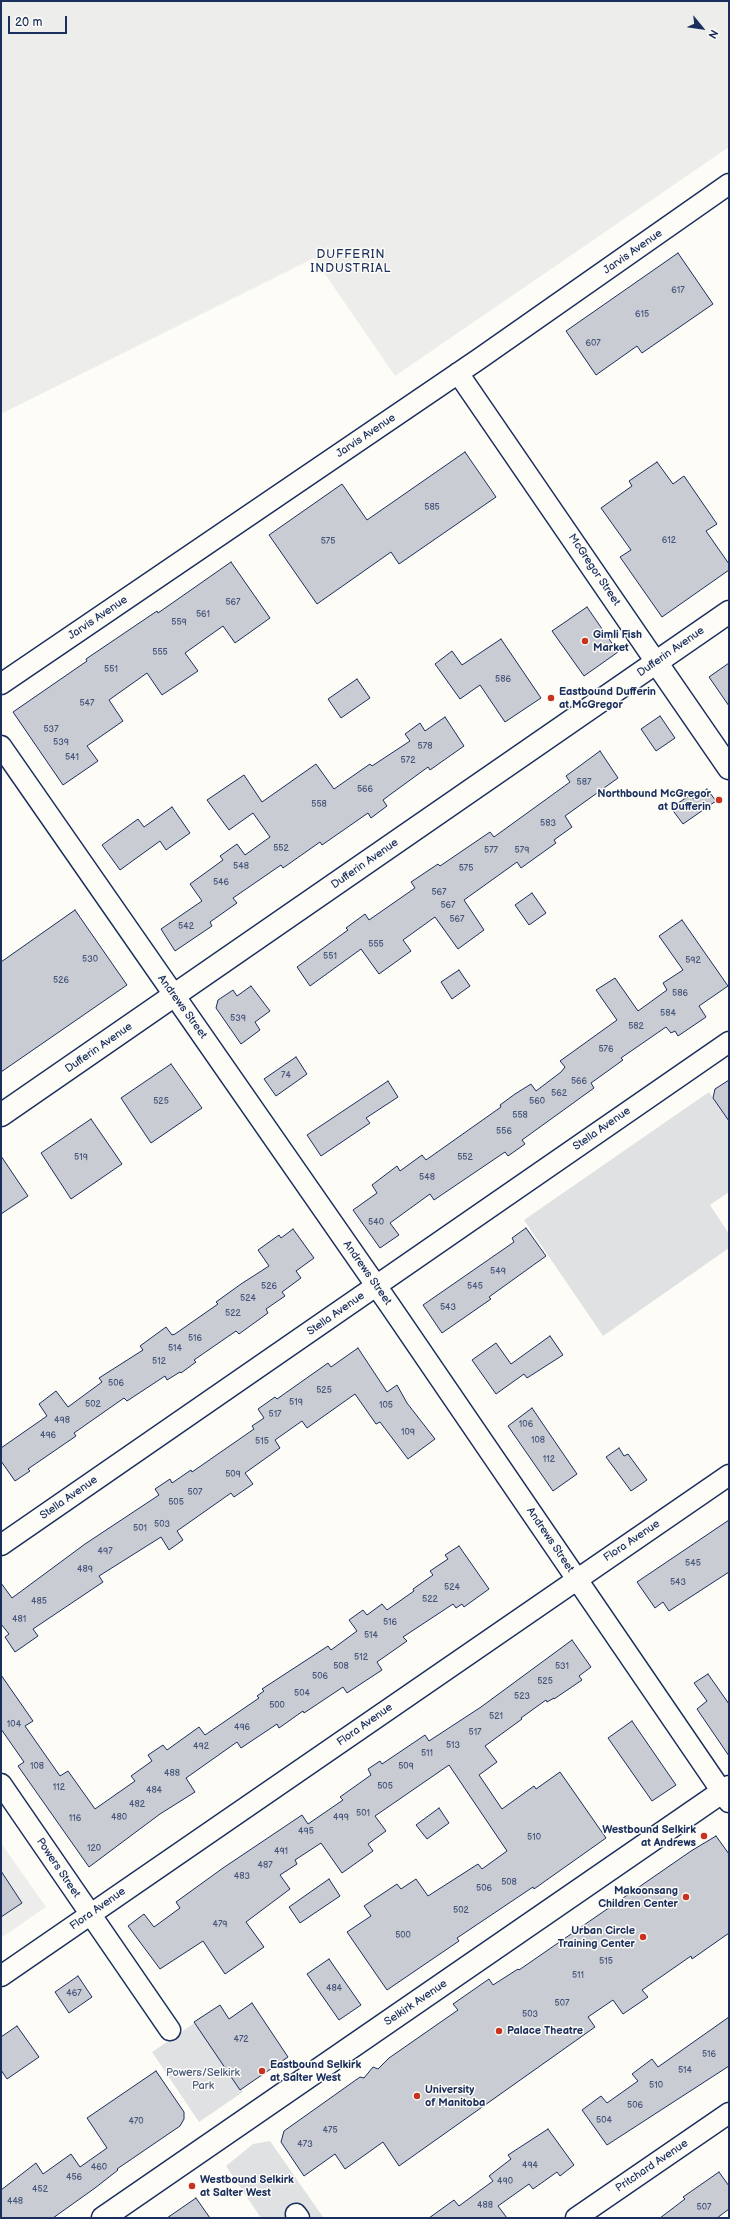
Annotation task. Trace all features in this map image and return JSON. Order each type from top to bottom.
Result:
[{"type":"main road","name":"Dufferin Avenue","points":[[1,1115],[729,612]]},
{"type":"main road","name":"McGregor Street","points":[[656,662],[729,768]]},
{"type":"main road","name":"Selkirk Avenue","points":[[103,2218],[727,1794]]},
{"type":"street","name":"Jarvis Avenue","points":[[1,684],[458,373],[729,184]]},
{"type":"street","name":"McGregor Street","points":[[458,373],[656,662]]},
{"type":"street","name":"Andrews Street","points":[[1,746],[376,1286],[576,1579],[727,1794]]},
{"type":"street","name":"Stella Avenue","points":[[1,1545],[729,1042]]},
{"type":"street","name":"Flora Avenue","points":[[1,1976],[729,1475]]},
{"type":"street","name":"Powers Street","points":[[1,1784],[170,2030]]},
{"type":"street","name":"Pritchard Avenue","points":[[576,2218],[729,2113]]},
{"type":"shaded area","points":[[1,1],[729,1],[729,147],[395,376],[314,258],[1,414]]},
{"type":"shaded area","points":[[1,1843],[46,1907],[1,1938]]},
{"type":"green space","points":[[709,1092],[729,1120],[729,1192],[710,1205],[729,1234],[729,1248],[603,1336],[524,1220]]},
{"type":"green space","name":"Powers/Selkirk Park","points":[[196,2022],[243,2092],[199,2122],[152,2052]]},
{"type":"green space","points":[[270,2141],[323,2217],[261,2218],[226,2166],[253,2144]]},
{"type":"building","points":[[678,253],[713,304],[642,353],[637,346],[596,375],[566,331]]},
{"type":"building","points":[[465,452],[496,497],[399,564],[391,552],[317,604],[269,535],[342,484],[367,520]]},
{"type":"building","points":[[657,462],[673,484],[684,476],[717,524],[706,531],[729,564],[729,570],[662,617],[620,557],[631,550],[601,508],[632,486],[629,481]]},
{"type":"building","points":[[231,562],[270,618],[235,643],[223,626],[185,653],[198,671],[162,695],[147,673],[109,700],[123,721],[87,746],[98,761],[63,785],[13,712],[87,661],[86,659],[157,611],[158,613]]},
{"type":"building","name":"Gimli Fish Market","points":[[587,607],[618,652],[584,676],[552,631]]},
{"type":"building","points":[[501,639],[541,698],[505,722],[480,685],[460,699],[435,664],[452,651],[462,665]]},
{"type":"building","points":[[729,663],[729,706],[709,677]]},
{"type":"building","points":[[357,679],[370,698],[341,718],[328,699]]},
{"type":"building","points":[[660,716],[675,738],[656,751],[641,729]]},
{"type":"building","points":[[445,717],[464,746],[430,770],[428,767],[383,800],[387,806],[371,818],[368,813],[322,845],[320,842],[283,868],[281,865],[233,898],[237,903],[210,922],[212,926],[175,951],[161,929],[202,901],[190,884],[223,860],[220,856],[237,844],[245,855],[270,837],[253,813],[229,830],[207,800],[244,775],[262,802],[316,764],[334,789],[370,764],[372,766],[410,741],[405,734],[420,723],[425,731]]},
{"type":"building","points":[[600,751],[618,778],[565,816],[572,827],[554,840],[556,843],[521,868],[517,862],[464,900],[484,930],[458,949],[435,917],[403,940],[411,951],[379,974],[361,949],[310,986],[297,967],[348,930],[346,928],[365,914],[369,920],[415,888],[411,882],[438,864],[440,866],[490,832],[494,837],[570,782],[566,776]]},
{"type":"building","points":[[707,789],[716,801],[683,824],[671,808],[690,795],[693,799]]},
{"type":"building","points":[[172,807],[190,833],[166,850],[160,841],[120,870],[102,845],[138,819],[144,827]]},
{"type":"building","points":[[532,893],[546,913],[529,925],[515,905]]},
{"type":"building","points":[[75,910],[127,985],[1,1072],[1,962]]},
{"type":"building","points":[[682,920],[728,986],[699,1006],[706,1017],[678,1036],[675,1031],[671,1033],[666,1027],[621,1058],[623,1060],[591,1083],[594,1088],[522,1140],[525,1144],[508,1156],[505,1152],[434,1200],[430,1194],[390,1223],[399,1235],[380,1248],[353,1210],[377,1193],[372,1185],[397,1166],[400,1171],[422,1155],[426,1160],[501,1107],[500,1105],[515,1094],[531,1084],[536,1091],[561,1072],[565,1067],[560,1061],[617,1020],[596,990],[615,978],[638,1011],[667,990],[663,983],[683,970],[659,936]]},
{"type":"building","points":[[459,970],[470,986],[452,999],[441,982]]},
{"type":"building","points":[[251,986],[270,1011],[255,1022],[260,1030],[241,1044],[216,1008],[218,1000],[233,990],[237,996]]},
{"type":"building","points":[[296,1057],[307,1074],[276,1096],[264,1079]]},
{"type":"building","points":[[171,1064],[202,1108],[151,1143],[121,1098]]},
{"type":"building","points":[[729,1080],[729,1121],[713,1098],[715,1089]]},
{"type":"building","points":[[388,1081],[398,1097],[366,1118],[370,1123],[321,1156],[307,1135]]},
{"type":"building","points":[[91,1119],[122,1164],[71,1199],[41,1153]]},
{"type":"building","points":[[1,1156],[28,1196],[1,1214]]},
{"type":"building","points":[[526,1228],[546,1256],[489,1297],[491,1299],[442,1333],[423,1305],[514,1242],[512,1238]]},
{"type":"building","points":[[293,1229],[314,1258],[296,1271],[301,1278],[282,1292],[285,1296],[266,1309],[268,1313],[239,1334],[236,1331],[194,1360],[196,1362],[181,1373],[180,1372],[167,1380],[165,1376],[127,1401],[124,1398],[74,1433],[76,1436],[28,1469],[30,1471],[15,1481],[1,1461],[1,1448],[47,1416],[39,1404],[56,1391],[68,1407],[102,1382],[99,1378],[143,1350],[140,1346],[166,1327],[172,1335],[175,1334],[218,1304],[216,1302],[269,1266],[258,1250],[279,1235],[281,1238]]},
{"type":"building","points":[[550,1336],[563,1355],[527,1378],[524,1374],[496,1394],[472,1360],[496,1343],[511,1364]]},
{"type":"building","points":[[358,1348],[387,1392],[397,1385],[407,1403],[435,1439],[408,1459],[380,1422],[376,1424],[355,1394],[307,1428],[302,1421],[275,1440],[280,1448],[245,1473],[253,1484],[234,1497],[231,1493],[177,1531],[183,1540],[169,1550],[161,1537],[99,1576],[103,1582],[33,1629],[38,1636],[15,1652],[5,1637],[9,1634],[1,1624],[1,1583],[12,1598],[85,1544],[159,1495],[155,1489],[170,1479],[172,1483],[191,1470],[192,1472],[254,1429],[252,1426],[264,1418],[258,1409],[275,1397],[277,1399],[328,1363],[331,1367]]},
{"type":"building","points":[[532,1408],[577,1474],[553,1491],[508,1426]]},
{"type":"building","points":[[619,1448],[624,1456],[628,1454],[647,1480],[631,1491],[606,1457]]},
{"type":"building","points":[[729,1520],[729,1572],[669,1611],[663,1602],[655,1608],[637,1582]]},
{"type":"building","points":[[459,1546],[489,1589],[464,1607],[462,1604],[456,1608],[453,1604],[403,1637],[407,1641],[377,1662],[382,1670],[347,1693],[343,1687],[304,1713],[303,1711],[279,1728],[277,1724],[241,1748],[237,1742],[186,1778],[195,1792],[160,1814],[89,1867],[18,1766],[24,1762],[1,1729],[1,1675],[33,1721],[25,1726],[60,1776],[68,1771],[95,1809],[135,1781],[131,1776],[152,1761],[148,1755],[163,1745],[167,1750],[199,1727],[205,1735],[259,1698],[257,1696],[264,1691],[262,1689],[328,1646],[331,1650],[357,1631],[349,1620],[363,1610],[367,1615],[382,1604],[387,1610],[414,1591],[413,1589],[433,1575],[430,1571],[448,1559],[445,1555]]},
{"type":"building","points":[[572,1640],[591,1667],[579,1676],[582,1680],[554,1699],[547,1702],[546,1700],[485,1746],[497,1762],[479,1775],[502,1809],[534,1786],[536,1789],[560,1772],[606,1838],[534,1889],[533,1887],[457,1938],[459,1941],[387,1990],[347,1932],[371,1916],[364,1906],[397,1884],[401,1889],[416,1879],[428,1896],[478,1864],[482,1869],[507,1851],[449,1765],[375,1816],[386,1831],[368,1844],[373,1851],[342,1873],[321,1843],[295,1860],[297,1864],[280,1875],[290,1889],[246,1922],[264,1947],[225,1974],[203,1941],[160,1969],[128,1926],[144,1914],[154,1927],[180,1908],[176,1902],[223,1868],[302,1815],[308,1824],[343,1800],[340,1797],[371,1775],[368,1769],[380,1761],[382,1764],[425,1735],[429,1741],[481,1707]]},
{"type":"building","points":[[708,1674],[729,1704],[729,1756],[697,1709],[707,1701],[694,1683]]},
{"type":"building","points":[[632,1721],[676,1785],[652,1801],[608,1738]]},
{"type":"building","points":[[439,1808],[449,1823],[427,1839],[416,1825]]},
{"type":"building","points":[[716,1836],[729,1854],[729,1933],[692,1959],[691,1956],[642,1990],[648,1997],[623,2014],[613,2000],[588,2017],[595,2027],[399,2166],[383,2142],[345,2169],[335,2154],[304,2176],[281,2142],[284,2131],[360,2077],[364,2078],[373,2067],[378,2069],[389,2058],[458,2010],[453,2004],[489,1979],[493,1985],[518,1969],[519,1970],[691,1851]]},
{"type":"building","points":[[1,1871],[22,1903],[1,1917]]},
{"type":"building","points":[[329,1879],[340,1896],[300,1923],[289,1907]]},
{"type":"building","points":[[329,1959],[361,2005],[339,2020],[307,1974]]},
{"type":"building","points":[[78,1976],[92,1997],[69,2013],[55,1992]]},
{"type":"building","points":[[252,2003],[288,2057],[240,2090],[194,2022],[220,2005],[229,2019]]},
{"type":"building","points":[[729,2017],[729,2066],[607,2145],[582,2110],[601,2096],[607,2103],[638,2081],[632,2074],[652,2059],[658,2067]]},
{"type":"building","points":[[17,2026],[39,2057],[7,2079],[1,2070],[1,2037]]},
{"type":"building","points":[[156,2071],[184,2112],[184,2119],[180,2126],[117,2169],[118,2170],[95,2188],[53,2218],[1,2218],[1,2190],[36,2163],[43,2174],[71,2154],[80,2167],[107,2148],[87,2118]]},
{"type":"building","points":[[548,2129],[574,2165],[560,2176],[557,2172],[533,2189],[529,2184],[498,2206],[507,2218],[429,2218],[454,2200],[459,2206],[493,2181],[489,2176],[511,2159],[508,2155]]},
{"type":"building","points":[[719,2172],[729,2186],[729,2209],[717,2218],[660,2218],[685,2199],[683,2197]]},
{"type":"building","points":[[196,2198],[210,2218],[167,2218]]},
{"type":"place","name":"Gimli Fish Market","points":[[585,641]]},
{"type":"place","name":"Eastbound Dufferin at McGregor","points":[[551,698]]},
{"type":"place","name":"Northbound McGregor at Dufferin","points":[[719,800]]},
{"type":"place","name":"Westbound Selkirk at Andrews","points":[[704,1836]]},
{"type":"place","name":"Makoonsang Children Center","points":[[686,1897]]},
{"type":"place","name":"Urban Circle Training Center","points":[[643,1937]]},
{"type":"place","name":"Palace Theatre","points":[[499,2031]]},
{"type":"place","name":"Eastbound Selkirk at Salter West","points":[[262,2071]]},
{"type":"place","name":"University of Manitoba","points":[[417,2096]]},
{"type":"place","name":"Westbound Selkirk at Salter West","points":[[192,2186]]},
{"type":"district","name":"DUFFERIN INDUSTRIAL","points":[[351,262]]}]
